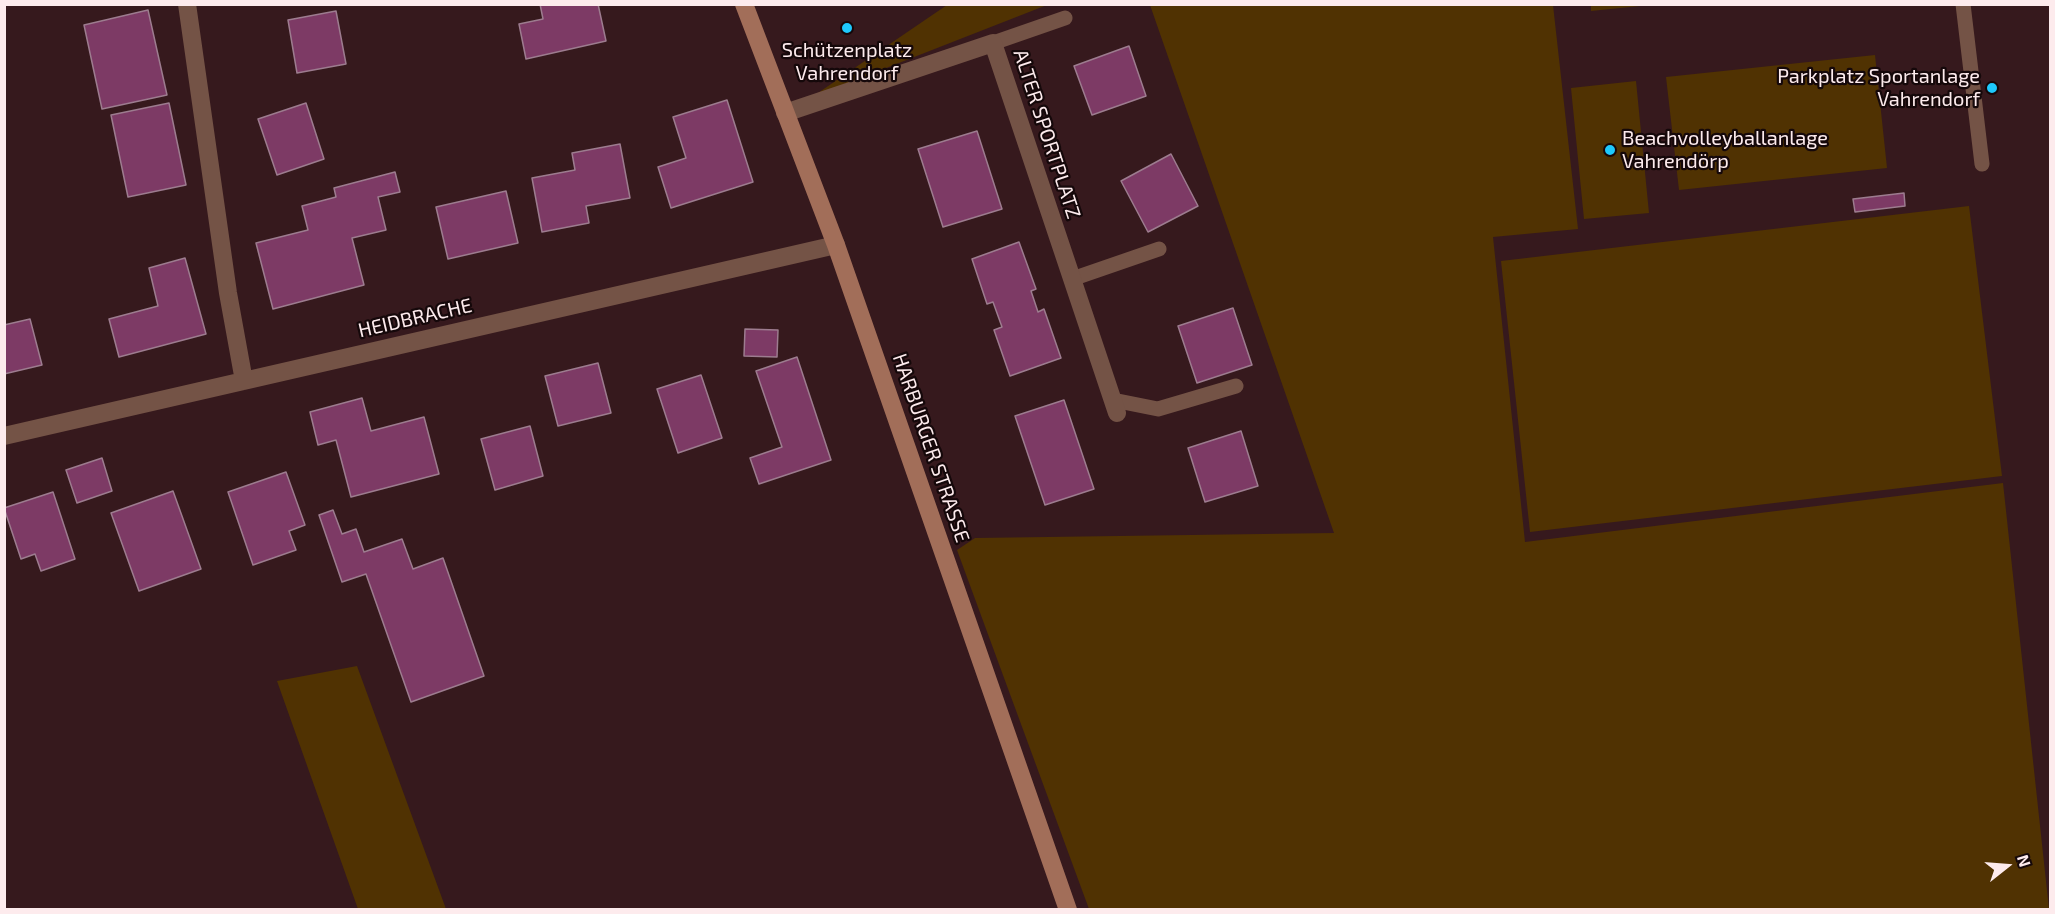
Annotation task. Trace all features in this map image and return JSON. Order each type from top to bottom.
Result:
[{"type":"street","points":[[187,4],[228,293],[244,381]]},
{"type":"street","name":"HARBURGER STRASSE","points":[[744,4],[836,245],[1068,909]]},
{"type":"street","name":"ALTER SPORTPLATZ","points":[[785,112],[993,43],[1115,407]]},
{"type":"street","name":"HEIDBRACHE","points":[[4,436],[836,245]]},
{"type":"lane","points":[[1963,4],[1982,164]]},
{"type":"lane","points":[[993,43],[1065,18]]},
{"type":"lane","points":[[1072,279],[1159,249]]},
{"type":"lane","points":[[1115,407],[1158,410],[1236,386]]},
{"type":"shaded area","points":[[1591,4],[1650,4],[1650,5],[1591,11]]},
{"type":"shaded area","points":[[947,5],[1047,5],[812,97]]},
{"type":"shaded area","points":[[1150,5],[1553,5],[1578,229],[1493,237],[1525,542],[2003,483],[2049,909],[1089,909],[957,550],[975,538],[1334,533]]},
{"type":"shaded area","points":[[1875,55],[1887,168],[1679,190],[1666,77]]},
{"type":"shaded area","name":"Beachvolleyballanlage Vahrendörp","points":[[1636,81],[1649,213],[1584,219],[1571,88]]},
{"type":"shaded area","points":[[1969,206],[2002,476],[1530,532],[1501,261]]},
{"type":"shaded area","points":[[357,666],[446,909],[358,909],[277,681]]},
{"type":"building","points":[[540,4],[598,4],[606,41],[526,59],[519,24],[543,19]]},
{"type":"building","points":[[148,10],[167,95],[102,109],[84,25]]},
{"type":"building","points":[[336,11],[346,64],[297,73],[288,20]]},
{"type":"building","points":[[1129,46],[1146,96],[1092,115],[1074,66]]},
{"type":"building","points":[[727,100],[753,182],[671,208],[658,167],[686,158],[673,117]]},
{"type":"building","points":[[169,103],[186,185],[128,197],[111,115]]},
{"type":"building","points":[[306,103],[324,159],[277,175],[258,119]]},
{"type":"building","points":[[977,131],[1002,209],[943,227],[918,149]]},
{"type":"building","points":[[620,144],[630,198],[586,206],[589,223],[542,232],[532,178],[575,170],[572,153]]},
{"type":"building","points":[[1171,154],[1198,206],[1148,232],[1121,181]]},
{"type":"building","points":[[395,172],[400,192],[378,197],[386,230],[352,238],[364,285],[273,309],[256,243],[308,230],[302,206],[336,197],[334,188]]},
{"type":"building","points":[[506,191],[518,243],[448,259],[436,207]]},
{"type":"building","points":[[1904,193],[1905,206],[1855,212],[1853,199]]},
{"type":"building","points":[[1019,242],[1036,289],[1031,291],[1038,312],[1044,309],[1061,358],[1010,376],[994,330],[1002,327],[993,302],[987,304],[972,259]]},
{"type":"building","points":[[185,258],[206,334],[119,357],[109,319],[158,306],[149,268]]},
{"type":"building","points":[[1233,308],[1252,365],[1197,383],[1178,326]]},
{"type":"building","points":[[30,319],[42,365],[4,374],[4,325]]},
{"type":"building","points":[[745,329],[778,330],[777,357],[744,356]]},
{"type":"building","points":[[797,357],[831,460],[759,484],[750,458],[782,447],[756,371]]},
{"type":"building","points":[[598,363],[611,413],[558,426],[545,376]]},
{"type":"building","points":[[701,375],[722,438],[678,453],[657,389]]},
{"type":"building","points":[[362,398],[371,431],[424,417],[439,474],[351,497],[336,440],[318,445],[310,412]]},
{"type":"building","points":[[1064,400],[1094,489],[1045,505],[1015,416]]},
{"type":"building","points":[[530,426],[543,476],[495,490],[481,439]]},
{"type":"building","points":[[1241,431],[1258,486],[1205,502],[1188,448]]},
{"type":"building","points":[[102,458],[112,491],[77,503],[66,470]]},
{"type":"building","points":[[286,472],[305,525],[289,531],[296,550],[253,565],[228,492]]},
{"type":"building","points":[[173,491],[201,569],[139,591],[111,513]]},
{"type":"building","points":[[53,492],[75,559],[41,571],[35,554],[21,559],[4,508]]},
{"type":"building","points":[[333,510],[342,534],[356,529],[364,552],[402,539],[413,569],[443,558],[484,676],[411,702],[366,574],[342,582],[319,515]]},
{"type":"place","name":"Schützenplatz Vahrendorf","points":[[847,28]]},
{"type":"place","name":"Parkplatz Sportanlage Vahrendorf","points":[[1992,88]]},
{"type":"place","name":"Beachvolleyballanlage Vahrendörp","points":[[1610,150]]}]
